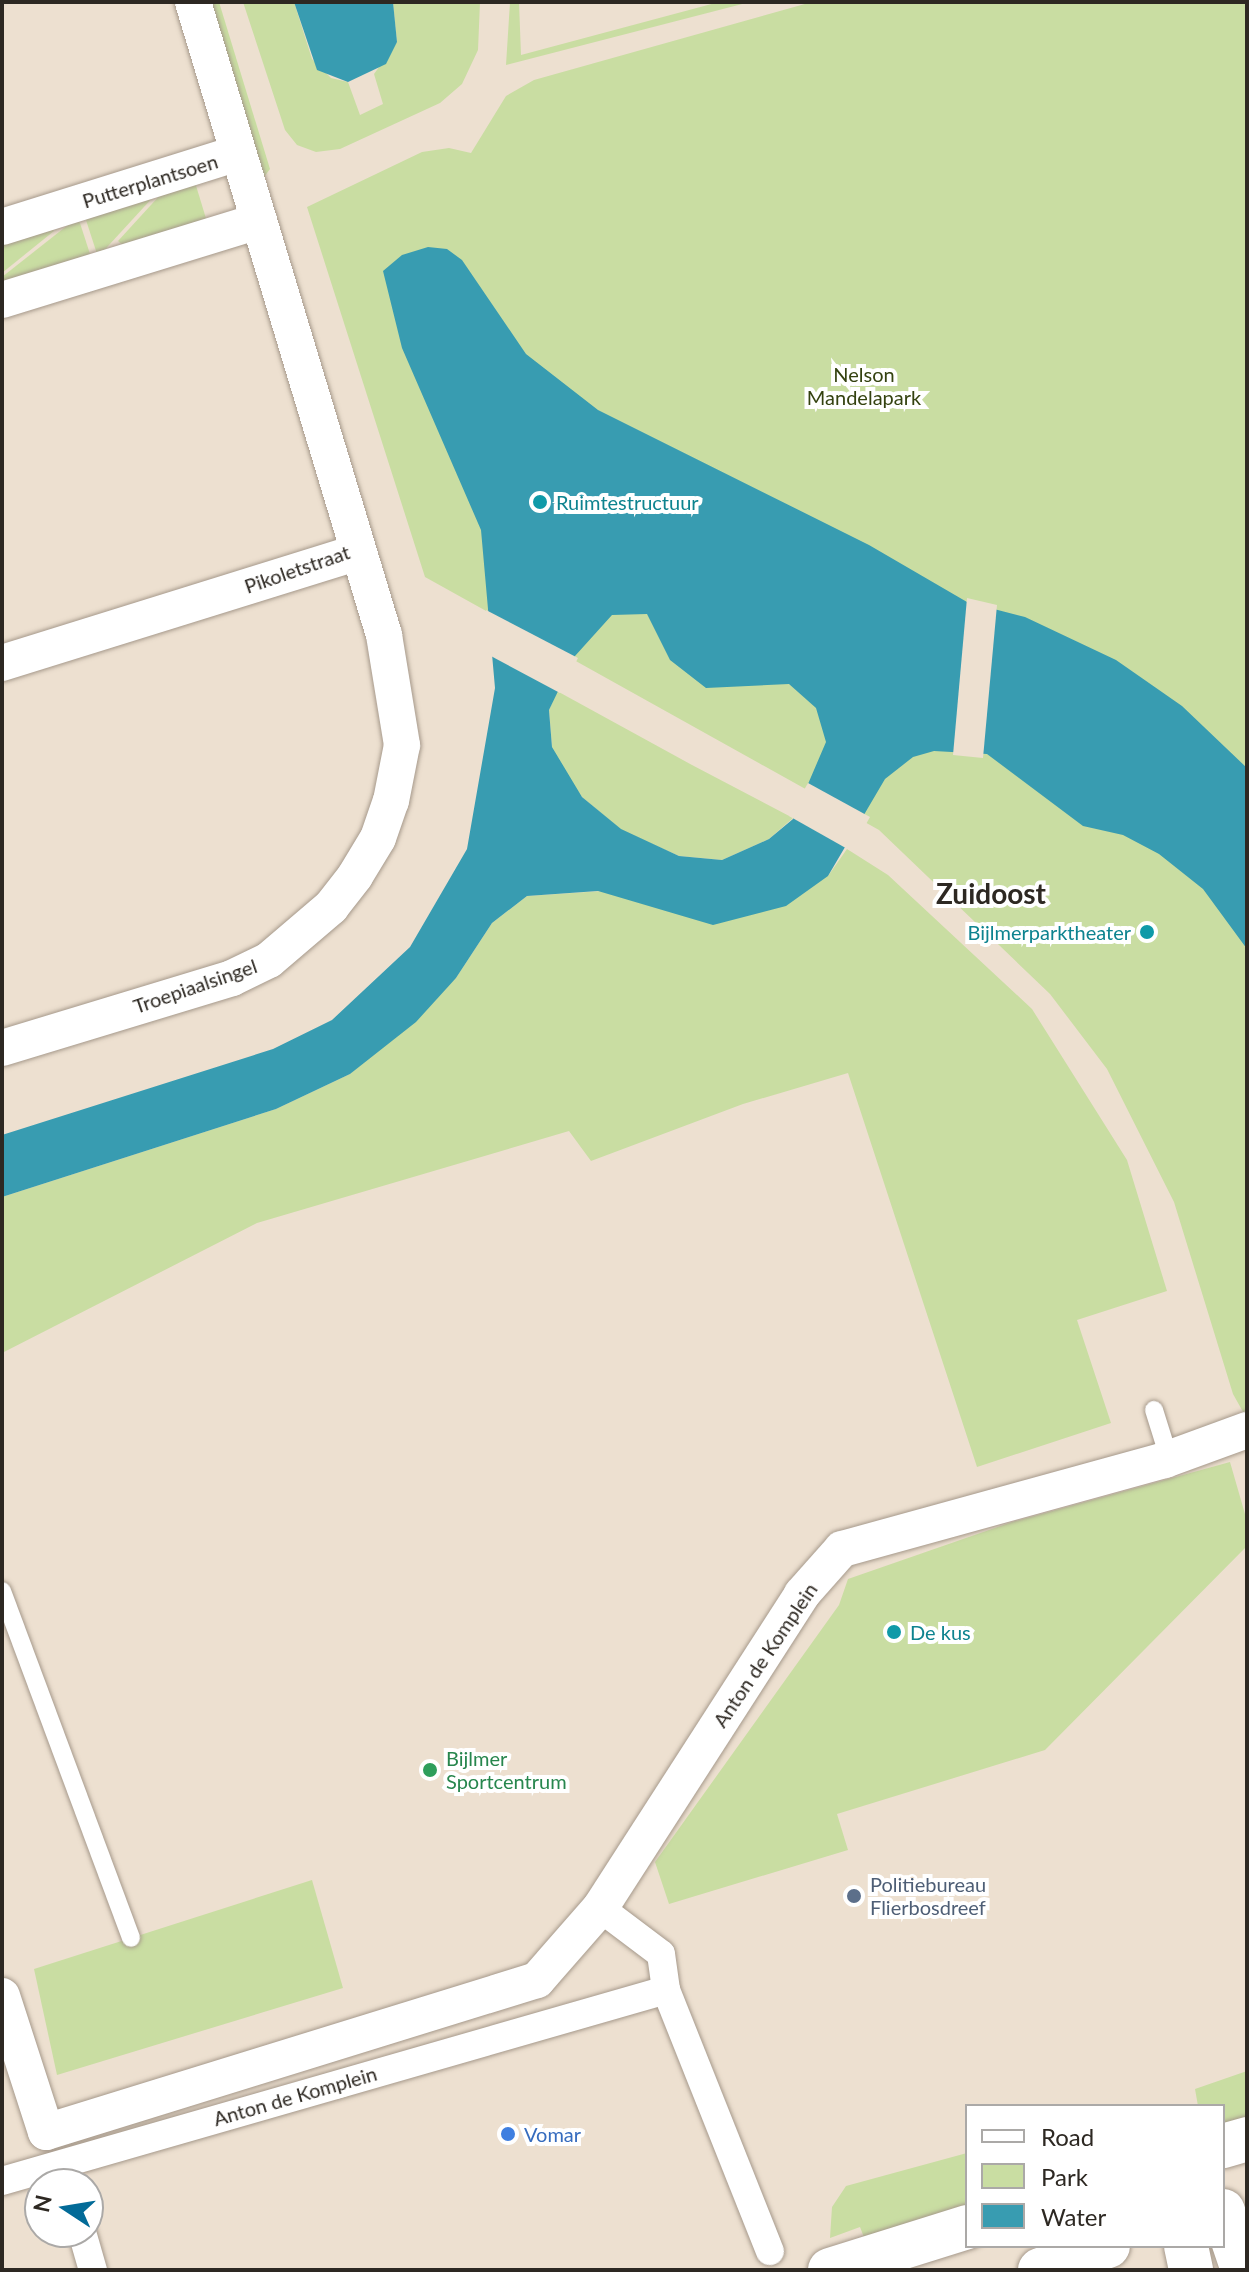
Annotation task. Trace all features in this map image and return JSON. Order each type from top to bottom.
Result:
[{"type":"street","name":"Putterplantsoen","points":[[2,227],[238,153],[193,2]]},
{"type":"street","points":[[2,300],[259,221],[238,153]]},
{"type":"street","name":"Pikoletstraat","points":[[2,663],[358,552],[259,221]]},
{"type":"street","name":"Troepiaalsingel","points":[[2,1048],[232,978],[269,960],[331,907],[355,876],[387,814],[402,745],[396,687],[358,552]]},
{"type":"street","name":"Anton de Komplein","points":[[2,2181],[537,1980],[600,1908],[802,1594],[842,1549],[1169,1458],[1242,1432]]},
{"type":"street","points":[[600,1908],[661,1954],[666,1990],[770,2251]]},
{"type":"street","name":"Anton de Komplein","points":[[59,2159],[666,1990]]},
{"type":"street","points":[[2,1996],[59,2159]]},
{"type":"street","points":[[1225,2145],[1247,2139]]},
{"type":"street","points":[[1225,2211],[1247,2204]]},
{"type":"street","points":[[1225,2218],[1243,2270]]},
{"type":"street","points":[[848,2264],[965,2228]]},
{"type":"street","points":[[87,2248],[93,2270]]},
{"type":"street","points":[[1040,2270],[1102,2248]]},
{"type":"street","points":[[1186,2248],[1191,2270]]},
{"type":"lane","points":[[1154,1410],[1169,1458]]},
{"type":"lane","points":[[2,1591],[131,1938]]},
{"type":"green space","points":[[207,2],[219,2],[270,169],[264,177]]},
{"type":"green space","points":[[243,2],[294,2],[312,59],[331,78],[348,82],[360,115],[383,104],[374,74],[397,42],[393,2],[480,2],[478,50],[462,84],[440,103],[340,149],[316,152],[297,145],[285,130]]},
{"type":"green space","points":[[510,2],[519,2],[521,55],[719,2],[750,2],[506,65]]},
{"type":"green space","name":"Nelson Mandelapark","points":[[812,2],[1247,2],[1247,1419],[1233,1394],[1174,1202],[1107,1069],[1050,994],[879,830],[425,577],[307,207],[422,152],[449,148],[471,153],[506,96],[534,80]]},
{"type":"green space","points":[[194,179],[208,225],[128,250],[118,241],[161,194]]},
{"type":"green space","points":[[155,195],[98,257],[85,217]]},
{"type":"green space","points":[[78,217],[91,257],[2,285],[2,277]]},
{"type":"green space","points":[[48,224],[54,231],[2,273],[2,238]]},
{"type":"green space","points":[[557,691],[793,818],[769,839],[722,860],[679,856],[621,830],[582,797],[562,770],[552,747],[549,710]]},
{"type":"green space","points":[[847,849],[888,875],[1032,1009],[1127,1160],[1167,1291],[1077,1320],[1111,1423],[977,1467],[848,1073],[743,1104],[591,1161],[569,1131],[257,1223],[2,1353],[2,1197],[276,1109],[350,1074],[456,978],[492,923],[527,896],[828,876]]},
{"type":"green space","points":[[1230,1462],[1247,1521],[1247,1546],[1045,1750],[837,1814],[848,1850],[669,1904],[655,1862],[839,1605],[848,1579],[1012,1522]]},
{"type":"green space","points":[[312,1880],[343,1988],[57,2075],[34,1969]]},
{"type":"green space","points":[[1247,2071],[1247,2125],[1225,2130],[1225,2104],[1198,2104],[1195,2089]]},
{"type":"green space","points":[[965,2154],[965,2212],[867,2245],[860,2227],[830,2238],[832,2207],[846,2186]]},
{"type":"water","points":[[294,2],[393,2],[397,42],[386,64],[348,82],[317,70]]},
{"type":"water","points":[[428,247],[447,249],[462,260],[526,354],[598,410],[869,545],[967,602],[1025,617],[1116,660],[1182,706],[1247,768],[1247,949],[1203,889],[1159,854],[1123,835],[1083,826],[987,754],[934,751],[913,757],[885,779],[828,876],[786,906],[713,925],[598,891],[527,896],[492,923],[456,978],[416,1022],[350,1074],[276,1109],[2,1197],[2,1135],[273,1049],[332,1020],[410,947],[467,849],[495,688],[481,530],[402,348],[383,271],[402,255]],"holes":[[[647,614],[670,660],[706,688],[789,684],[816,708],[826,742],[793,819],[769,839],[722,860],[679,856],[621,829],[582,797],[552,747],[549,710],[575,656],[612,615]]]},
{"type":"pier","points":[[967,598],[997,605],[983,758],[953,755]]},
{"type":"pier","points":[[486,610],[578,658],[560,693],[489,655]]},
{"type":"pier","points":[[808,783],[870,817],[851,851],[789,816]]},
{"type":"place","name":"Ruimtestructuur","points":[[540,502]]},
{"type":"place","name":"Bijlmerparktheater","points":[[1147,932]]},
{"type":"place","name":"De kus","points":[[894,1632]]},
{"type":"place","name":"Bijlmer Sportcentrum","points":[[430,1770]]},
{"type":"place","name":"Politiebureau Flierbosdreef","points":[[854,1896]]},
{"type":"place","name":"Vomar","points":[[508,2134]]},
{"type":"district","name":"Zuidoost","points":[[991,893]]}]
